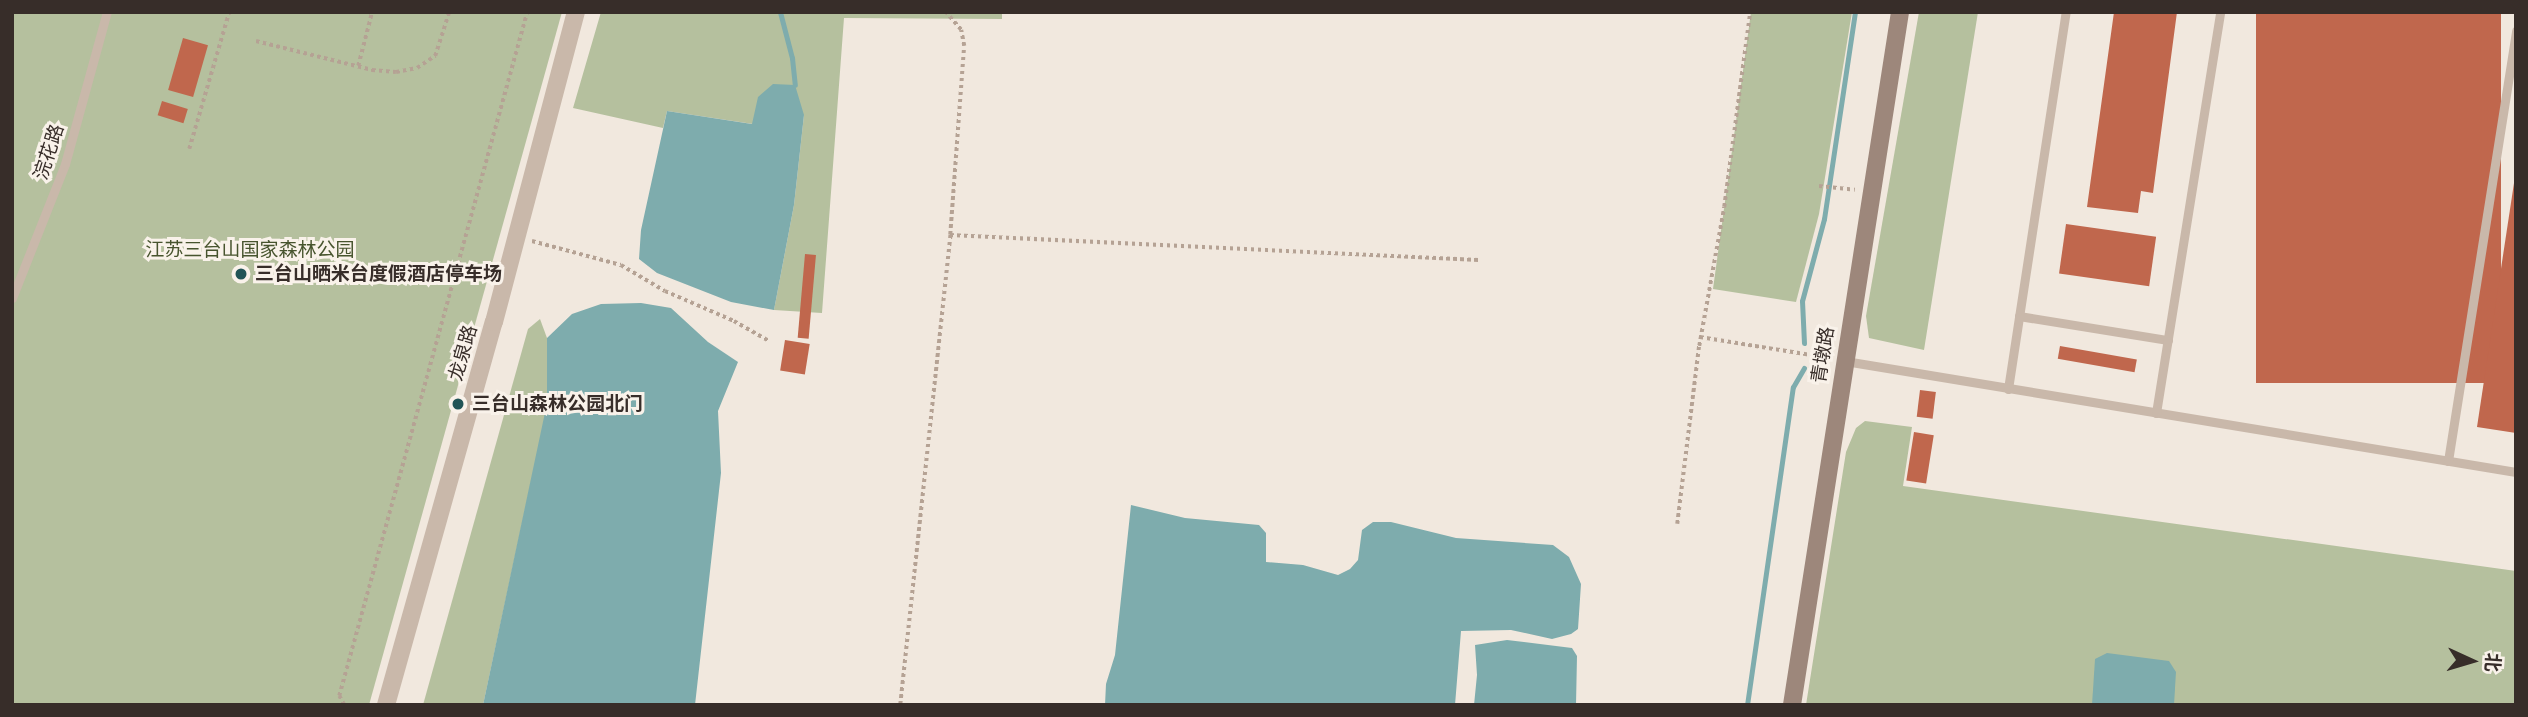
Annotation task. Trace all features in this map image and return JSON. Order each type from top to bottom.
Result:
[{"type":"main road","name":"青墩路","points":[[1792,705],[1843,360],[1900,12]]},
{"type":"street","name":"龙泉路","points":[[386,705],[576,12]]},
{"type":"lane","name":"浣花路","points":[[12,298],[65,164],[107,12]]},
{"type":"lane","points":[[2008,389],[2066,12]]},
{"type":"lane","points":[[2156,413],[2220,12]]},
{"type":"lane","points":[[2448,461],[2516,30]]},
{"type":"lane","points":[[2019,316],[2168,340]]},
{"type":"lane","points":[[1843,360],[2516,472]]},
{"type":"path","points":[[189,149],[229,12]]},
{"type":"path","points":[[358,66],[372,12]]},
{"type":"path","points":[[256,41],[358,66],[396,72],[417,68],[435,56],[449,12]]},
{"type":"path","points":[[344,705],[339,696],[527,12]]},
{"type":"path","points":[[880,12],[1000,12]]},
{"type":"path","points":[[1677,524],[1700,337],[1724,207],[1749,12]]},
{"type":"path","points":[[900,705],[950,235],[964,46],[961,30],[946,13]]},
{"type":"path","points":[[1821,186],[1871,192]]},
{"type":"path","points":[[950,235],[1478,260]]},
{"type":"path","points":[[516,236],[621,265],[665,291],[734,321],[769,341]]},
{"type":"path","points":[[1700,337],[1843,360]]},
{"type":"green space","name":"江苏三台山国家森林公园","points":[[12,12],[562,12],[369,705],[12,705]]},
{"type":"green space","points":[[601,12],[1002,12],[1002,19],[844,18],[822,313],[774,310],[794,205],[804,115],[753,124],[667,111],[663,128],[573,108]]},
{"type":"green space","points":[[1751,12],[1852,12],[1819,214],[1796,302],[1713,289]]},
{"type":"green space","points":[[1919,12],[1978,12],[1924,350],[1869,338],[1866,316]]},
{"type":"green space","points":[[540,319],[547,338],[548,403],[483,705],[423,705],[528,329]]},
{"type":"green space","points":[[1865,421],[1912,427],[1903,486],[2516,571],[2516,705],[1806,705],[1846,452],[1856,428]]},
{"type":"water","points":[[773,84],[795,85],[804,115],[794,205],[774,310],[731,302],[657,273],[639,259],[641,230],[667,111],[752,124],[758,97]]},
{"type":"water","points":[[641,303],[671,308],[708,342],[738,362],[718,411],[721,473],[695,705],[483,705],[547,403],[547,338],[572,314],[601,304]]},
{"type":"water","points":[[1131,505],[1185,518],[1259,525],[1266,533],[1266,562],[1303,565],[1338,575],[1350,569],[1358,560],[1362,530],[1373,522],[1391,522],[1456,538],[1553,545],[1569,557],[1581,584],[1578,629],[1571,634],[1552,639],[1511,630],[1461,631],[1455,705],[1105,705],[1106,684],[1115,655]]},
{"type":"water","points":[[1507,640],[1572,648],[1577,656],[1576,705],[1474,705],[1477,675],[1475,645]]},
{"type":"water","points":[[2107,653],[2169,661],[2176,672],[2174,705],[2092,705],[2095,659]]},
{"type":"building","points":[[2114,12],[2177,12],[2153,193],[2141,191],[2138,213],[2087,207]]},
{"type":"building","points":[[2256,12],[2501,12],[2501,383],[2256,383]]},
{"type":"building","points":[[183,38],[208,45],[193,97],[168,90]]},
{"type":"building","points":[[162,101],[188,109],[183,123],[158,115]]},
{"type":"building","points":[[2516,183],[2516,433],[2477,427]]},
{"type":"building","points":[[2066,224],[2156,237],[2149,286],[2059,274]]},
{"type":"building","points":[[805,254],[816,255],[809,339],[798,338]]},
{"type":"building","points":[[785,340],[810,344],[805,375],[780,371]]},
{"type":"building","points":[[2060,346],[2137,360],[2135,372],[2058,359]]},
{"type":"building","points":[[1920,390],[1936,392],[1933,419],[1917,417]]},
{"type":"building","points":[[1914,432],[1934,435],[1926,484],[1906,480]]},
{"type":"waterway","points":[[780,12],[792,58],[795,85]]},
{"type":"waterway","points":[[1804,343],[1802,301],[1824,219],[1855,12]]},
{"type":"waterway","points":[[1747,705],[1793,387],[1804,368]]},
{"type":"place","name":"三台山晒米台度假酒店停车场","points":[[241,274]]},
{"type":"place","name":"三台山森林公园北门","points":[[458,404]]}]
